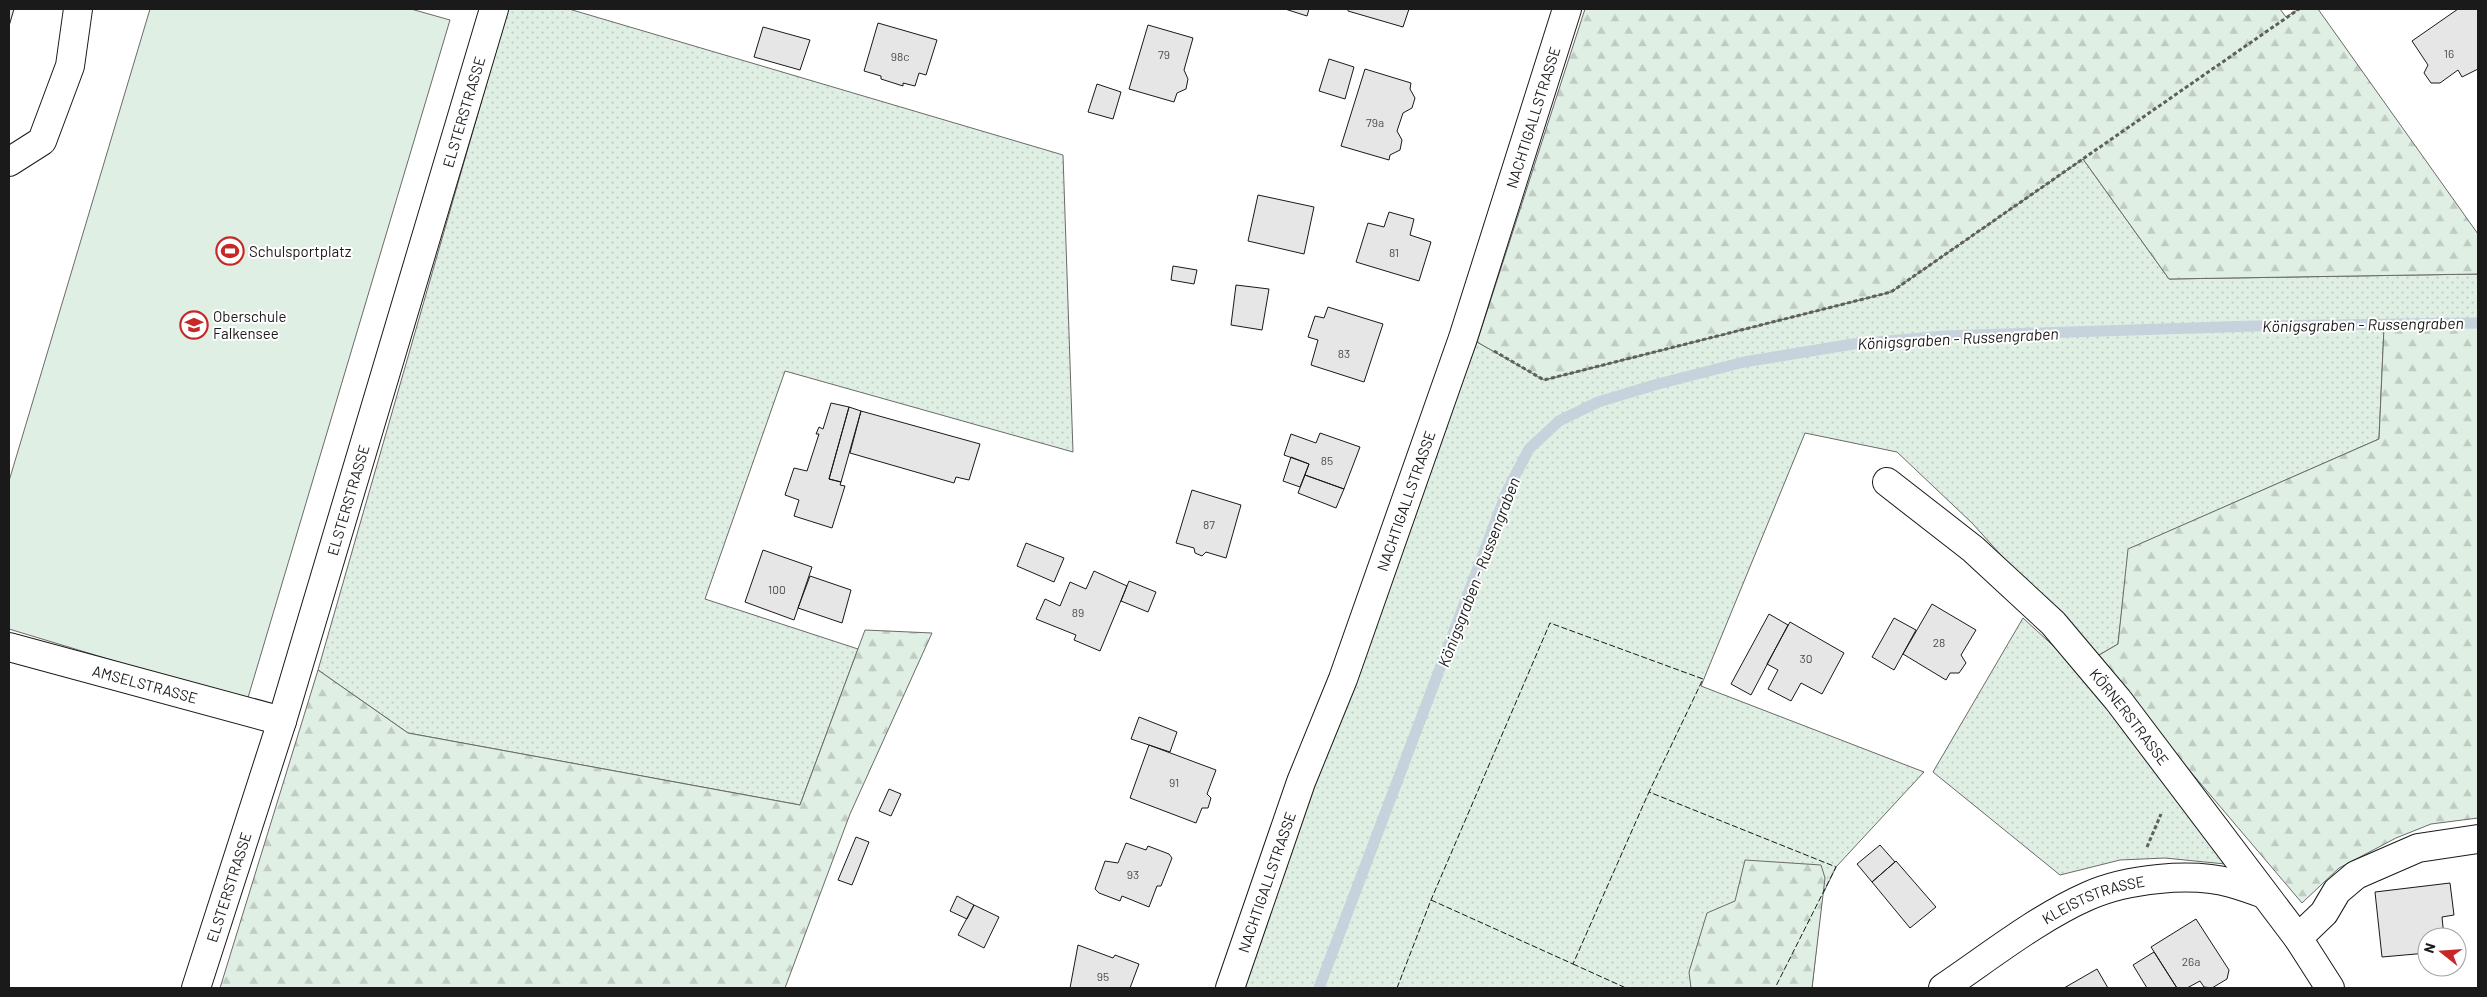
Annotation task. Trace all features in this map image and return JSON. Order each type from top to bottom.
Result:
[{"type":"street","points":[[9,162],[42,141],[70,66],[78,9]]},
{"type":"street","name":"ELSTERSTRASSE","points":[[196,988],[282,721],[494,9]]},
{"type":"street","name":"NACHTIGALLSTRASSE","points":[[1230,988],[1301,782],[1346,670],[1463,338],[1567,9]]},
{"type":"street","name":"KÖRNERSTRASSE","points":[[1887,482],[1973,549],[2053,623],[2118,700],[2298,938],[2330,988]]},
{"type":"street","name":"AMSELSTRASSE","points":[[9,647],[282,721]]},
{"type":"street","points":[[2298,938],[2324,913],[2337,891],[2356,874],[2418,848],[2478,839]]},
{"type":"street","name":"KLEISTSTRASSE","points":[[1943,988],[2057,912],[2089,895],[2125,884],[2165,879],[2198,878],[2230,883],[2264,894]]},
{"type":"path","points":[[1486,347],[1544,380],[1891,292],[2299,9]]},
{"type":"path","points":[[2125,884],[2144,852],[2160,816],[2167,794],[2170,771]]},
{"type":"green space","name":"Schulsportplatz","points":[[150,9],[411,9],[450,20],[247,701],[9,629],[9,481]]},
{"type":"green space","points":[[508,9],[569,9],[1063,155],[1073,452],[785,371],[705,599],[858,649],[800,805],[408,733],[318,670]]},
{"type":"green space","points":[[1585,9],[2280,9],[2286,17],[2299,9],[2318,9],[2478,234],[2478,274],[2169,279],[2083,159],[1891,292],[1544,380],[1477,342]]},
{"type":"green space","points":[[2083,159],[2169,279],[2478,274],[2478,320],[2384,328],[2379,439],[2129,549],[2118,644],[2094,658],[1972,523],[1897,452],[1805,433],[1701,686],[1924,772],[1836,867],[1822,896],[1812,988],[1239,988],[1477,342],[1545,380],[1891,292]]},
{"type":"green space","points":[[2478,320],[2478,818],[2431,824],[2396,838],[2339,868],[2302,903],[2094,658],[2118,644],[2128,549],[2379,439],[2384,327]]},
{"type":"green space","points":[[2023,618],[2072,663],[2225,864],[2165,858],[2120,860],[2060,875],[1933,772]]},
{"type":"green space","points":[[865,630],[932,633],[850,814],[785,988],[220,988],[318,670],[408,733],[800,805]]},
{"type":"green space","points":[[1745,860],[1821,865],[1825,878],[1812,988],[1691,988],[1689,972],[1707,913],[1735,901]]},
{"type":"building","points":[[9,9],[14,9],[9,26]]},
{"type":"building","points":[[1285,9],[1309,9],[1307,16]]},
{"type":"building","points":[[1348,9],[1409,9],[1403,27],[1348,11]]},
{"type":"building","points":[[2458,9],[2477,9],[2478,11],[2478,69],[2462,77],[2458,70],[2440,83],[2431,83],[2424,73],[2428,65],[2412,41]]},
{"type":"building","points":[[878,23],[937,40],[926,75],[919,73],[915,86],[903,83],[903,86],[864,71]]},
{"type":"building","points":[[1148,25],[1193,38],[1184,70],[1188,79],[1186,89],[1177,93],[1174,102],[1129,89]]},
{"type":"building","points":[[763,27],[810,40],[800,70],[754,57]]},
{"type":"building","points":[[1329,59],[1354,67],[1345,99],[1319,91]]},
{"type":"building","points":[[1365,69],[1411,83],[1410,89],[1415,98],[1412,108],[1403,113],[1397,131],[1402,140],[1400,150],[1390,155],[1389,160],[1341,146]]},
{"type":"building","points":[[1097,84],[1121,92],[1113,119],[1088,112]]},
{"type":"building","points":[[1258,195],[1314,207],[1304,254],[1248,241]]},
{"type":"building","points":[[1389,212],[1414,219],[1410,235],[1431,242],[1419,281],[1356,262],[1368,223],[1384,227]]},
{"type":"building","points":[[1173,266],[1197,270],[1194,284],[1171,280]]},
{"type":"building","points":[[1236,285],[1269,289],[1262,330],[1231,325]]},
{"type":"building","points":[[1328,307],[1383,324],[1364,382],[1311,365],[1318,340],[1308,337],[1315,316],[1324,318]]},
{"type":"building","points":[[831,403],[849,407],[829,479],[841,482],[840,485],[845,486],[832,528],[794,516],[799,500],[785,495],[794,468],[807,471],[819,434],[816,434],[819,427],[823,429]]},
{"type":"building","points":[[849,407],[861,411],[841,482],[829,479]]},
{"type":"building","points":[[861,411],[980,444],[969,480],[956,477],[954,483],[850,453]]},
{"type":"building","points":[[1320,433],[1360,447],[1344,489],[1305,475],[1309,464],[1284,455],[1291,434],[1316,443]]},
{"type":"building","points":[[1291,457],[1309,464],[1300,487],[1283,481]]},
{"type":"building","points":[[1305,475],[1344,489],[1336,508],[1298,493]]},
{"type":"building","points":[[1192,490],[1241,505],[1226,558],[1206,552],[1202,556],[1195,553],[1194,548],[1176,543]]},
{"type":"building","points":[[1026,543],[1064,558],[1054,582],[1017,566]]},
{"type":"building","points":[[763,550],[812,567],[794,620],[745,602]]},
{"type":"building","points":[[1094,571],[1127,586],[1100,651],[1074,640],[1076,635],[1036,619],[1045,599],[1060,606],[1070,582],[1086,589]]},
{"type":"building","points":[[810,576],[851,590],[842,623],[798,608]]},
{"type":"building","points":[[1129,581],[1156,592],[1148,612],[1121,601]]},
{"type":"building","points":[[1932,604],[1976,630],[1961,655],[1966,663],[1959,673],[1950,673],[1946,680],[1903,654]]},
{"type":"building","points":[[1769,614],[1788,625],[1751,695],[1731,684]]},
{"type":"building","points":[[1894,618],[1916,630],[1894,670],[1872,657]]},
{"type":"building","points":[[1790,622],[1844,653],[1822,694],[1801,683],[1791,701],[1768,689],[1778,670],[1767,664]]},
{"type":"building","points":[[1139,717],[1177,732],[1170,752],[1131,739]]},
{"type":"building","points":[[1149,745],[1216,770],[1207,794],[1211,798],[1208,808],[1202,808],[1196,823],[1130,798]]},
{"type":"building","points":[[889,789],[901,794],[891,816],[879,811]]},
{"type":"building","points":[[856,837],[869,842],[852,885],[838,880]]},
{"type":"building","points":[[1126,843],[1146,850],[1148,846],[1169,854],[1172,858],[1161,886],[1157,886],[1149,907],[1122,896],[1120,901],[1099,893],[1095,889],[1105,861],[1118,863]]},
{"type":"building","points":[[1880,845],[1895,862],[1872,882],[1857,864]]},
{"type":"building","points":[[1896,861],[1936,907],[1910,928],[1872,882]]},
{"type":"building","points":[[2450,883],[2454,915],[2442,917],[2443,927],[2417,927],[2417,954],[2382,957],[2375,892]]},
{"type":"building","points":[[957,896],[974,905],[967,919],[950,911]]},
{"type":"building","points":[[974,905],[999,917],[984,948],[958,935]]},
{"type":"building","points":[[2196,919],[2229,970],[2227,979],[2212,988],[2204,987],[2200,981],[2187,988],[2177,988],[2151,947]]},
{"type":"building","points":[[1078,945],[1113,958],[1115,955],[1139,964],[1130,988],[1070,988]]},
{"type":"building","points":[[2154,952],[2177,988],[2147,988],[2133,965]]},
{"type":"building","points":[[2097,969],[2108,988],[2064,988]]},
{"type":"waterway","name":"Königsgraben - Russengraben","points":[[1319,988],[1507,491],[1529,449],[1559,421],[1598,402],[1658,384],[1744,362],[1853,344],[1945,336],[2254,326],[2478,323]]},
{"type":"fence","points":[[1397,988],[1431,900],[1550,623],[1703,679],[1649,792],[1836,867],[1775,988]]},
{"type":"fence","points":[[1431,900],[1573,964],[1649,792]]},
{"type":"fence","points":[[1573,964],[1626,988]]},
{"type":"place","name":"Schulsportplatz","points":[[230,251]]},
{"type":"place","name":"Oberschule Falkensee","points":[[194,325]]}]
